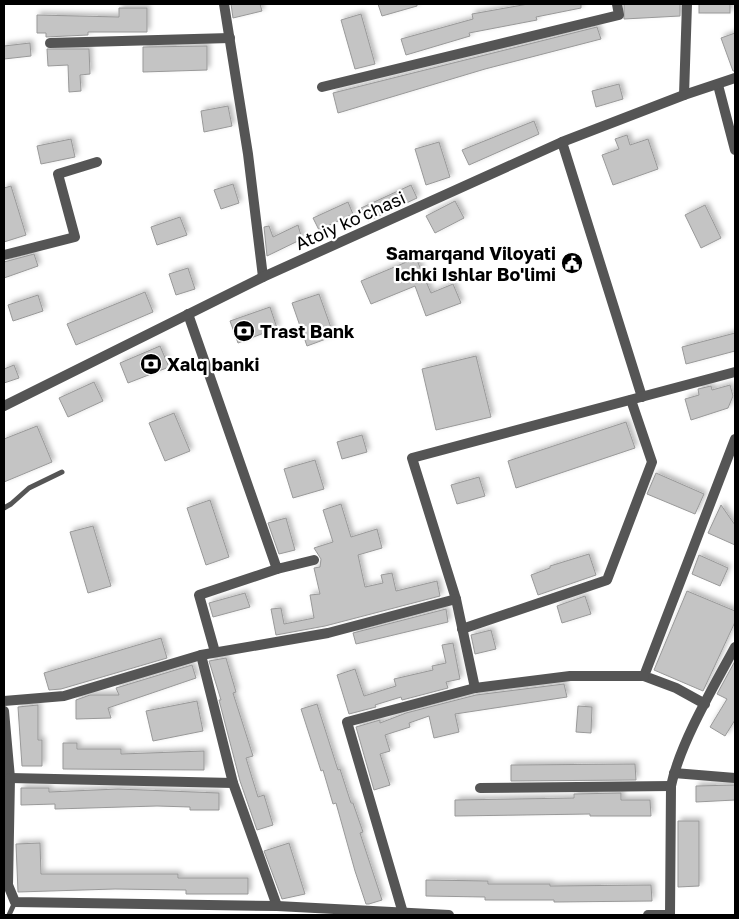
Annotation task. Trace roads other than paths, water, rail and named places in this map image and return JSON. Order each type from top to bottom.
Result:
[{"type":"street","points":[[224,4],[248,154],[263,276]]},
{"type":"street","points":[[322,87],[619,15],[617,4]]},
{"type":"street","points":[[684,95],[687,4]]},
{"type":"street","points":[[50,43],[230,38]]},
{"type":"street","name":"Atoiy ko'chasi","points":[[4,406],[263,276],[562,142],[684,95],[735,78]]},
{"type":"street","points":[[718,85],[735,150]]},
{"type":"street","points":[[562,142],[642,397]]},
{"type":"street","points":[[4,255],[75,237],[58,174],[96,162]]},
{"type":"street","points":[[188,314],[277,569]]},
{"type":"street","points":[[475,688],[456,599],[412,458],[735,372]]},
{"type":"street","points":[[462,629],[607,580],[652,462],[631,400]]},
{"type":"street","points":[[644,676],[735,439]]},
{"type":"street","points":[[215,652],[199,595],[277,569],[314,560]]},
{"type":"street","points":[[4,701],[64,696],[201,655],[328,633],[456,599]]},
{"type":"street","points":[[648,915],[670,915],[671,786],[674,773],[705,704],[735,647]]},
{"type":"street","points":[[201,655],[233,783],[277,906]]},
{"type":"street","points":[[403,913],[347,722],[475,688],[570,676],[644,676],[676,688],[705,704]]},
{"type":"street","points":[[4,711],[10,778],[8,884],[15,902],[167,910],[277,906],[449,915]]},
{"type":"street","points":[[674,773],[735,778]]},
{"type":"street","points":[[10,778],[233,783]]},
{"type":"street","points":[[480,788],[671,786]]},
{"type":"lane","points":[[4,508],[29,488],[62,472]]},
{"type":"lane","points":[[9,915],[15,902]]},
{"type":"place","name":"Samarqand Viloyati Ichki Ishlar Bo'limi","points":[[572,263]]},
{"type":"place","name":"Trast Bank","points":[[244,331]]},
{"type":"place","name":"Xalq banki","points":[[151,364]]}]
